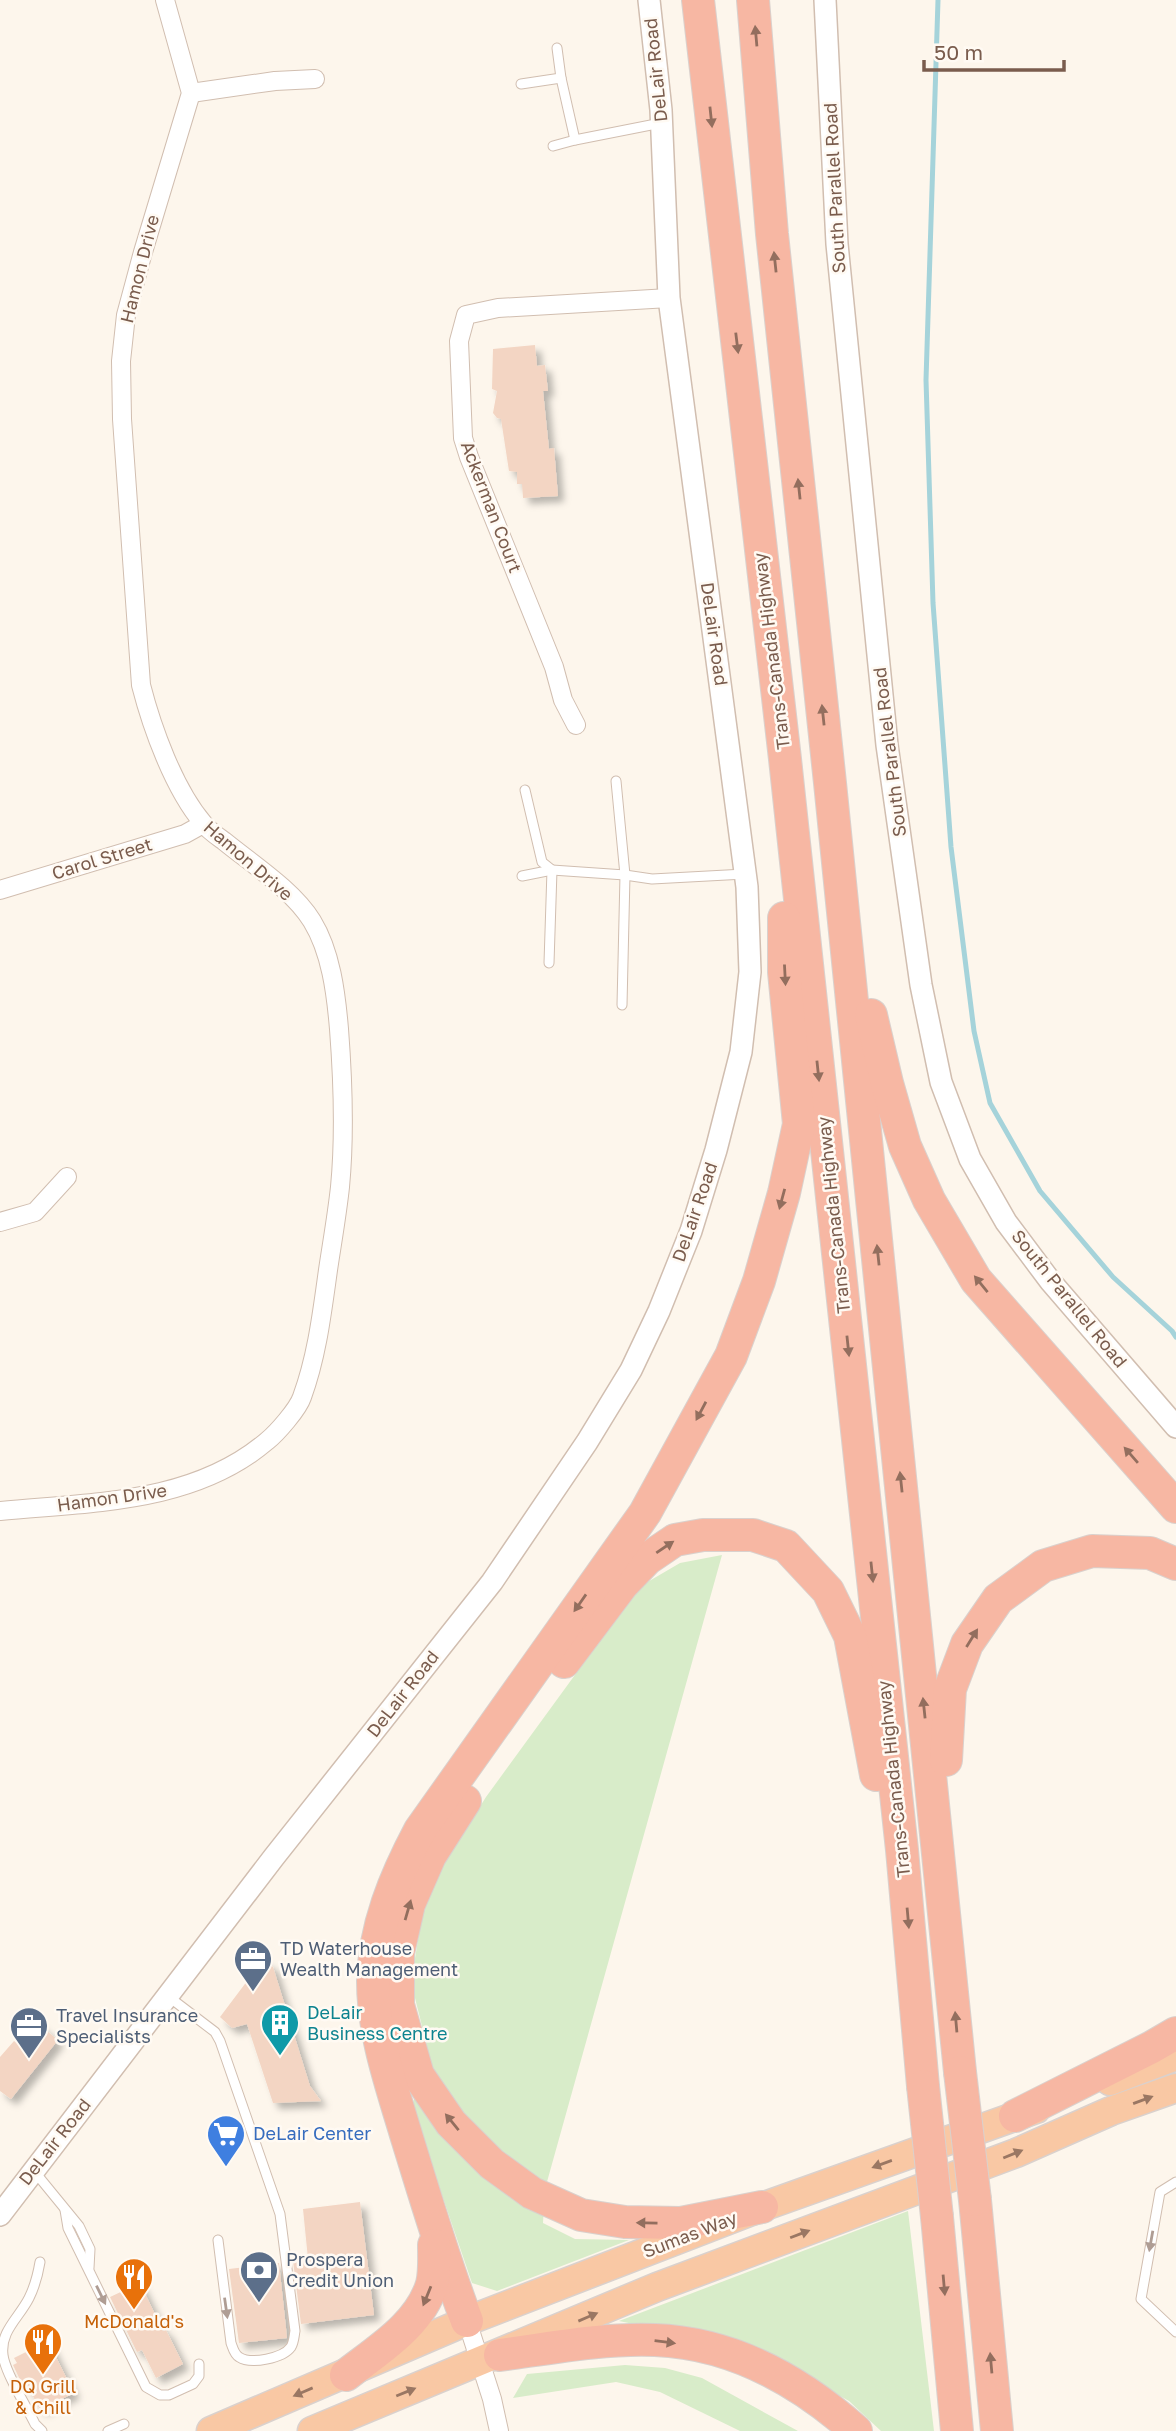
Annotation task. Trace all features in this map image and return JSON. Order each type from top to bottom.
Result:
[{"type":"highway","name":"Trans-Canada Highway","points":[[698,0],[785,759],[902,1850],[957,2431]]},
{"type":"highway","name":"Trans-Canada Highway","points":[[753,0],[772,234],[997,2431]]},
{"type":"highway","points":[[467,2321],[435,2229],[378,2036],[373,1981],[386,1901],[420,1829],[645,1513],[731,1356],[759,1281],[784,1193],[799,1125],[784,972],[785,759]]},
{"type":"highway","points":[[830,783],[881,1058],[905,1146],[929,1200],[976,1280],[1176,1507]]},
{"type":"highway","points":[[762,2207],[681,2223],[625,2222],[581,2215],[532,2193],[492,2164],[451,2123],[418,2075],[398,2005],[398,1952],[409,1904],[430,1856],[460,1808],[622,1585],[647,1559],[675,1540],[703,1535],[753,1535],[786,1546],[828,1591],[850,1636],[875,1774],[902,1850]]},
{"type":"highway","points":[[951,1971],[945,1740],[950,1689],[967,1644],[998,1599],[1043,1566],[1092,1551],[1150,1553],[1176,1564]]},
{"type":"highway","points":[[1015,2116],[1176,2033]]},
{"type":"highway","name":"Sumas Way","points":[[211,2431],[467,2321],[762,2207],[1176,2056]]},
{"type":"highway","points":[[312,2431],[657,2287],[1004,2157],[1176,2088]]},
{"type":"highway","points":[[346,2375],[407,2326],[424,2305],[433,2281],[435,2229]]},
{"type":"highway","points":[[490,2358],[591,2343],[655,2340],[699,2346],[751,2360],[791,2381],[830,2408],[856,2431]]},
{"type":"street","points":[[165,0],[191,93],[275,81],[315,79]]},
{"type":"street","name":"DeLair Road","points":[[0,2215],[266,1867],[492,1581],[587,1442],[631,1370],[659,1311],[691,1231],[716,1150],[741,1052],[750,972],[745,874],[669,298],[661,123],[649,0]]},
{"type":"street","name":"South Parallel Road","points":[[825,0],[837,244],[887,745],[921,985],[941,1082],[970,1159],[1006,1222],[1051,1282],[1176,1427]]},
{"type":"street","name":"Hamon Drive","points":[[0,1511],[133,1498],[181,1488],[234,1466],[270,1439],[301,1401],[318,1344],[340,1187],[343,1132],[336,995],[325,953],[312,920],[290,895],[203,824],[182,790],[162,749],[150,720],[141,685],[122,419],[121,361],[126,315],[142,252],[191,93]]},
{"type":"street","name":"Ackerman Court","points":[[576,725],[563,700],[554,667],[463,438],[458,341],[467,315],[498,308],[669,298]]},
{"type":"street","name":"Carol Street","points":[[0,890],[186,834],[203,824]]},
{"type":"street","points":[[0,1222],[35,1212],[67,1177]]},
{"type":"street","points":[[467,2321],[490,2358],[499,2431]]},
{"type":"lane","points":[[557,48],[575,140]]},
{"type":"lane","points":[[521,84],[561,78]]},
{"type":"lane","points":[[553,146],[661,123]]},
{"type":"lane","points":[[616,781],[625,875],[622,1005]]},
{"type":"lane","points":[[525,790],[542,862],[552,870]]},
{"type":"lane","points":[[522,876],[552,870],[652,879],[745,874]]},
{"type":"lane","points":[[549,963],[552,870]]},
{"type":"lane","points":[[169,1997],[215,2032],[220,2041],[280,2214],[295,2331],[294,2340],[285,2353],[256,2361],[240,2358],[234,2351],[218,2240]]},
{"type":"lane","points":[[33,2170],[79,2226],[90,2249],[89,2270],[146,2387],[160,2395],[169,2395],[193,2384],[199,2376],[199,2364]]},
{"type":"lane","points":[[1176,2182],[1160,2192],[1141,2299],[1176,2332]]},
{"type":"lane","points":[[40,2262],[28,2301],[5,2332],[2,2346],[3,2359],[35,2424],[42,2431]]},
{"type":"lane","points":[[108,2431],[124,2424]]},
{"type":"green space","points":[[722,1555],[545,2189],[543,2223],[575,2239],[629,2240],[497,2291],[472,2283],[412,2107],[427,2046],[411,1982],[426,1892],[486,1797],[639,1587],[680,1563]]},
{"type":"green space","points":[[908,2211],[934,2431],[881,2431],[849,2401],[759,2350],[619,2321]]},
{"type":"green space","points":[[625,2365],[665,2368],[702,2378],[798,2431],[740,2431],[660,2392],[616,2382],[513,2398],[527,2374]]},
{"type":"building","points":[[535,345],[537,366],[545,365],[548,391],[543,391],[549,449],[554,448],[558,496],[523,498],[522,484],[517,484],[517,472],[509,471],[501,419],[493,413],[497,391],[492,389],[493,349]]},
{"type":"building","name":"DeLair Business Centre","points":[[263,1960],[273,1967],[310,2086],[321,2101],[273,2103],[247,2024],[232,2028],[220,2017]]},
{"type":"building","points":[[37,2023],[58,2040],[11,2099],[0,2091],[0,2057],[14,2041],[19,2045]]},
{"type":"building","points":[[360,2202],[374,2315],[301,2324],[293,2261],[308,2259],[303,2209]]},
{"type":"building","name":"Prospera Credit Union","points":[[279,2263],[287,2338],[239,2343],[229,2269]]},
{"type":"building","name":"McDonald's","points":[[140,2283],[163,2331],[166,2330],[183,2364],[156,2378],[142,2350],[137,2352],[110,2297]]},
{"type":"building","name":"DQ Grill & Chill","points":[[48,2341],[74,2393],[40,2410],[28,2386],[24,2388],[13,2365],[17,2363],[14,2358]]},
{"type":"waterway","points":[[938,0],[926,380],[933,603],[951,847],[974,1031],[990,1103],[1040,1191],[1113,1277],[1176,1337]]},
{"type":"place","name":"TD Waterhouse Wealth Management","points":[[253,1993]]},
{"type":"place","name":"DeLair Business Centre","points":[[280,2057]]},
{"type":"place","name":"Travel Insurance Specialists","points":[[29,2060]]},
{"type":"place","name":"DeLair Center","points":[[226,2168]]},
{"type":"place","name":"Prospera Credit Union","points":[[259,2304]]},
{"type":"place","name":"McDonald's","points":[[134,2311]]},
{"type":"place","name":"DQ Grill & Chill","points":[[43,2376]]}]
